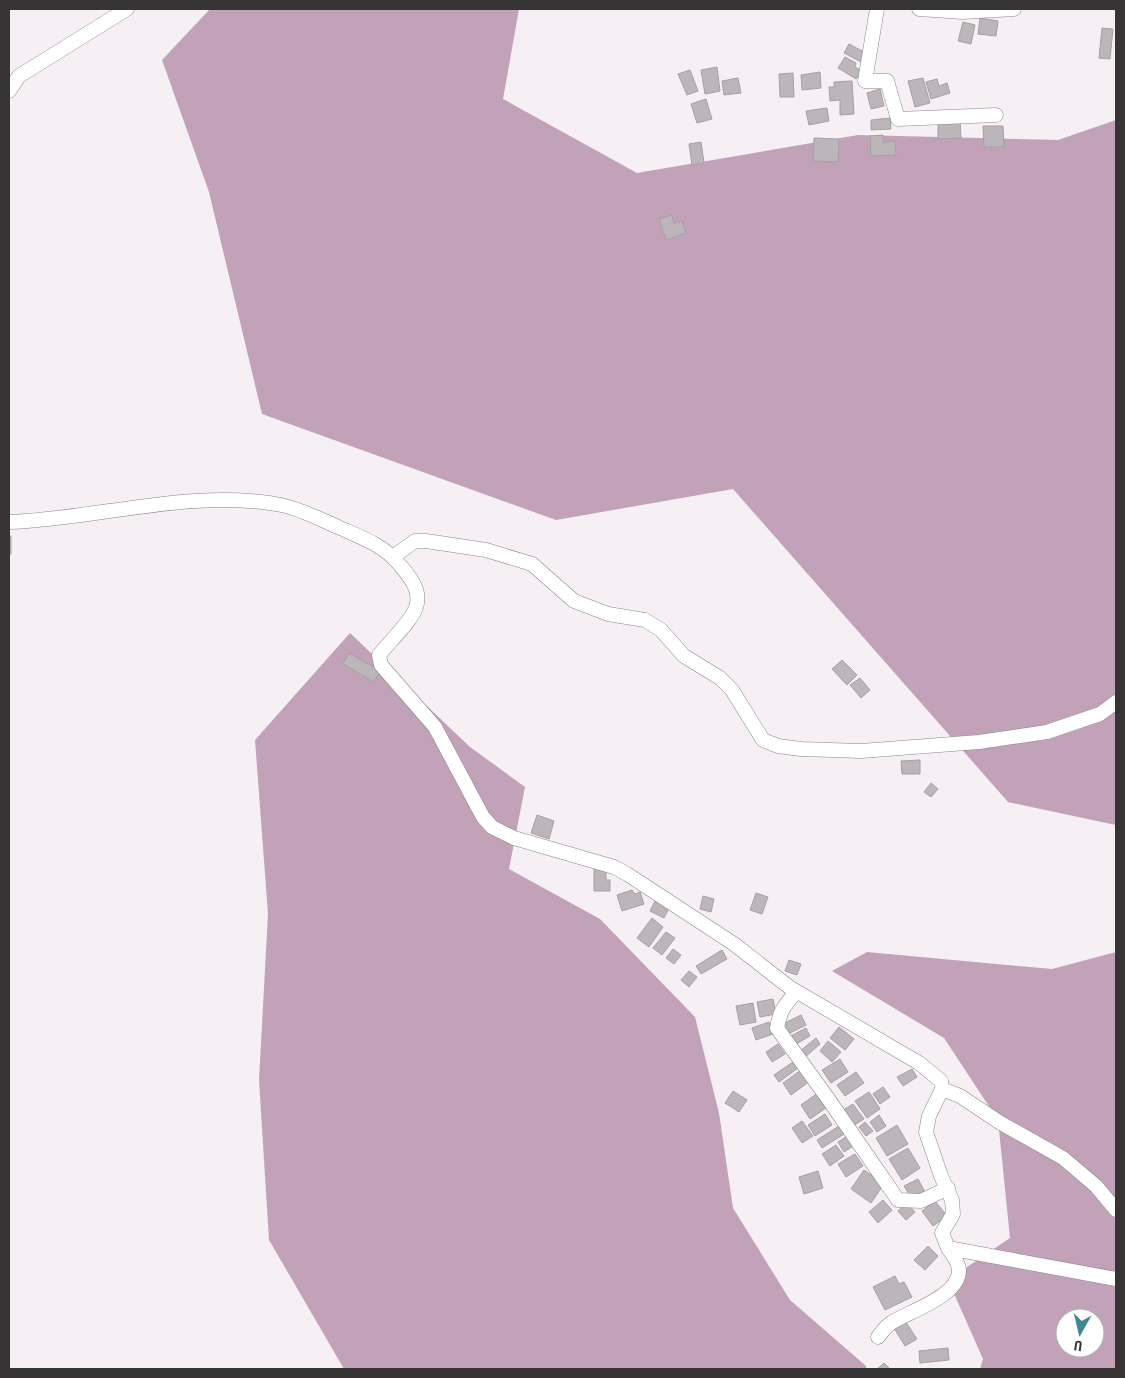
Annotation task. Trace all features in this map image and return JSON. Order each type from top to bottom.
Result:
[{"type":"street","points":[[9,91],[19,76],[127,9]]},
{"type":"street","points":[[876,9],[865,81],[887,82],[898,119],[996,115]]},
{"type":"street","points":[[919,9],[1014,9]]},
{"type":"street","points":[[9,522],[61,519],[151,505],[215,500],[248,501],[282,505],[301,511],[376,543],[393,557],[412,580],[416,588],[417,604],[412,615],[379,655],[381,665],[435,728],[483,816],[492,827],[514,838],[614,867],[734,944],[796,992],[919,1063],[940,1081],[942,1089],[929,1116],[926,1132],[941,1176],[952,1200],[953,1214],[942,1233],[959,1268],[958,1276],[953,1286],[942,1296],[889,1324],[878,1337]]},
{"type":"street","points":[[393,557],[415,541],[426,541],[486,550],[532,564],[574,601],[608,614],[645,620],[661,630],[684,656],[720,678],[732,690],[763,740],[778,746],[801,749],[861,751],[979,742],[1047,732],[1100,714],[1116,702]]},
{"type":"street","points":[[796,992],[782,1009],[777,1028],[898,1200],[920,1202],[948,1188]]},
{"type":"street","points":[[942,1089],[960,1096],[999,1122],[1064,1158],[1096,1186],[1116,1210]]},
{"type":"street","points":[[948,1248],[1116,1279]]},
{"type":"shaded area","points":[[210,9],[519,9],[503,99],[637,173],[858,135],[1058,140],[1116,120],[1116,825],[1008,802],[733,489],[556,520],[262,414],[209,192],[162,60]]},
{"type":"shaded area","points":[[350,633],[470,747],[525,787],[509,869],[600,919],[695,1017],[719,1113],[733,1208],[790,1300],[866,1366],[866,1369],[344,1369],[269,1240],[259,1080],[268,914],[255,740]]},
{"type":"shaded area","points":[[867,952],[1052,969],[1116,952],[1116,1369],[980,1369],[983,1359],[948,1280],[1010,1238],[998,1120],[944,1038],[832,971]]},
{"type":"building","points":[[980,18],[998,21],[996,36],[978,34]]},
{"type":"building","points":[[963,22],[975,25],[971,44],[958,41]]},
{"type":"building","points":[[1102,28],[1113,29],[1110,59],[1099,58]]},
{"type":"building","points":[[849,44],[866,53],[861,62],[844,53]]},
{"type":"building","points":[[845,57],[856,63],[855,67],[862,71],[856,79],[838,68]]},
{"type":"building","points":[[717,67],[720,91],[705,94],[701,70]]},
{"type":"building","points":[[690,70],[698,91],[687,95],[678,74]]},
{"type":"building","points":[[820,72],[821,88],[802,90],[801,75]]},
{"type":"building","points":[[793,73],[794,97],[780,97],[779,74]]},
{"type":"building","points":[[738,78],[741,93],[724,95],[722,81]]},
{"type":"building","points":[[923,78],[930,103],[915,107],[908,81]]},
{"type":"building","points":[[937,79],[939,86],[947,83],[950,93],[931,99],[926,82]]},
{"type":"building","points":[[852,81],[854,114],[840,115],[840,100],[830,101],[829,87],[834,87],[834,82]]},
{"type":"building","points":[[880,89],[884,106],[871,109],[867,93]]},
{"type":"building","points":[[706,99],[712,119],[697,123],[691,104]]},
{"type":"building","points":[[827,108],[829,121],[809,125],[806,111]]},
{"type":"building","points":[[890,118],[891,129],[871,130],[871,120]]},
{"type":"building","points":[[938,119],[960,119],[961,138],[938,139]]},
{"type":"building","points":[[983,126],[1003,126],[1004,147],[984,147]]},
{"type":"building","points":[[883,135],[883,142],[895,141],[896,155],[871,156],[870,136]]},
{"type":"building","points":[[814,138],[839,139],[838,162],[813,161]]},
{"type":"building","points":[[701,142],[704,163],[692,165],[689,144]]},
{"type":"building","points":[[672,215],[674,223],[682,221],[686,233],[666,240],[659,219]]},
{"type":"building","points":[[9,536],[11,536],[11,554],[9,554]]},
{"type":"building","points":[[349,653],[380,671],[374,682],[343,664]]},
{"type":"building","points":[[842,660],[857,675],[847,685],[832,669]]},
{"type":"building","points":[[860,678],[870,690],[861,698],[850,685]]},
{"type":"building","points":[[920,760],[920,774],[902,774],[901,761]]},
{"type":"building","points":[[931,783],[938,789],[931,797],[924,792]]},
{"type":"building","points":[[537,815],[554,821],[549,839],[531,833]]},
{"type":"building","points":[[594,867],[606,867],[606,880],[610,880],[610,891],[594,891]]},
{"type":"building","points":[[632,890],[635,894],[640,892],[644,904],[622,911],[617,895]]},
{"type":"building","points":[[756,893],[768,897],[762,914],[750,910]]},
{"type":"building","points":[[703,896],[714,899],[711,912],[700,909]]},
{"type":"building","points":[[655,901],[669,908],[664,918],[650,911]]},
{"type":"building","points":[[652,918],[663,927],[649,947],[637,938]]},
{"type":"building","points":[[666,932],[675,938],[662,955],[653,948]]},
{"type":"building","points":[[673,949],[681,955],[674,964],[666,958]]},
{"type":"building","points":[[722,950],[727,959],[701,974],[696,966]]},
{"type":"building","points":[[789,960],[801,964],[797,975],[785,971]]},
{"type":"building","points":[[689,971],[697,977],[689,987],[681,980]]},
{"type":"building","points":[[773,999],[776,1014],[760,1017],[757,1002]]},
{"type":"building","points":[[753,1003],[756,1022],[740,1025],[736,1006]]},
{"type":"building","points":[[801,1015],[806,1025],[786,1035],[781,1025]]},
{"type":"building","points":[[769,1022],[773,1034],[756,1040],[752,1028]]},
{"type":"building","points":[[839,1027],[854,1039],[845,1050],[830,1038]]},
{"type":"building","points":[[806,1028],[810,1036],[796,1044],[791,1036]]},
{"type":"building","points":[[816,1038],[820,1044],[805,1057],[800,1051]]},
{"type":"building","points":[[828,1041],[841,1052],[832,1062],[820,1051]]},
{"type":"building","points":[[778,1044],[785,1054],[772,1062],[766,1052]]},
{"type":"building","points":[[840,1059],[848,1072],[831,1083],[822,1070]]},
{"type":"building","points":[[793,1062],[798,1068],[779,1082],[774,1075]]},
{"type":"building","points":[[912,1069],[917,1077],[903,1086],[897,1077]]},
{"type":"building","points":[[801,1070],[810,1081],[791,1095],[783,1083]]},
{"type":"building","points":[[856,1072],[864,1083],[845,1096],[837,1085]]},
{"type":"building","points":[[883,1087],[890,1097],[880,1104],[873,1094]]},
{"type":"building","points":[[733,1091],[747,1100],[739,1112],[725,1103]]},
{"type":"building","points":[[819,1092],[829,1106],[810,1119],[801,1105]]},
{"type":"building","points":[[869,1092],[880,1109],[867,1118],[855,1101]]},
{"type":"building","points":[[853,1104],[864,1119],[853,1126],[842,1111]]},
{"type":"building","points":[[825,1114],[832,1125],[815,1136],[808,1125]]},
{"type":"building","points":[[879,1115],[886,1126],[877,1132],[870,1122]]},
{"type":"building","points":[[802,1121],[813,1136],[802,1143],[792,1128]]},
{"type":"building","points":[[865,1122],[873,1131],[866,1136],[859,1127]]},
{"type":"building","points":[[897,1125],[908,1144],[887,1156],[876,1138]]},
{"type":"building","points":[[839,1126],[844,1134],[822,1148],[817,1140]]},
{"type":"building","points":[[849,1135],[855,1145],[844,1152],[838,1142]]},
{"type":"building","points":[[836,1145],[844,1156],[830,1166],[822,1154]]},
{"type":"building","points":[[908,1148],[920,1168],[902,1180],[889,1159]]},
{"type":"building","points":[[855,1154],[863,1166],[846,1177],[838,1164]]},
{"type":"building","points":[[864,1170],[884,1184],[871,1203],[851,1189]]},
{"type":"building","points":[[818,1171],[823,1188],[804,1194],[799,1177]]},
{"type":"building","points":[[918,1179],[925,1192],[912,1199],[904,1186]]},
{"type":"building","points":[[883,1200],[892,1210],[878,1223],[869,1212]]},
{"type":"building","points":[[935,1201],[947,1216],[933,1226],[922,1211]]},
{"type":"building","points":[[907,1203],[915,1212],[906,1220],[898,1211]]},
{"type":"building","points":[[928,1246],[938,1256],[925,1270],[914,1260]]},
{"type":"building","points":[[895,1276],[899,1284],[904,1282],[912,1297],[885,1310],[873,1287]]},
{"type":"building","points":[[905,1321],[917,1339],[905,1346],[894,1328]]},
{"type":"building","points":[[948,1348],[949,1360],[920,1363],[919,1351]]},
{"type":"building","points":[[884,1363],[890,1369],[877,1369]]}]
